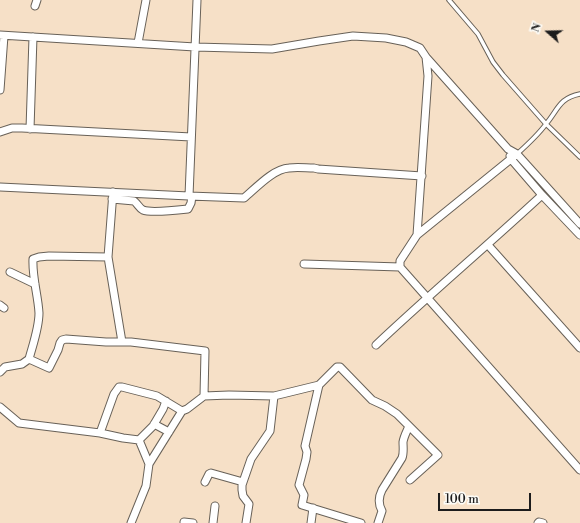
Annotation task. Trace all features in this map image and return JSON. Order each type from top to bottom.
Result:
[{"type":"street","points":[[138,43],[146,0]]},
{"type":"street","points":[[113,196],[134,201],[141,209],[146,211],[174,211],[188,209],[191,203],[191,137],[197,0]]},
{"type":"street","points":[[0,90],[2,36],[194,47],[272,49],[353,36],[386,38],[406,42],[420,48],[426,57],[508,149],[542,196],[580,235]]},
{"type":"street","points":[[30,129],[33,37]]},
{"type":"street","points":[[417,235],[428,76],[426,57]]},
{"type":"street","points":[[0,132],[12,128],[191,137]]},
{"type":"street","points":[[514,157],[580,224]]},
{"type":"street","points":[[514,157],[417,235],[400,261],[400,267],[580,470]]},
{"type":"street","points":[[0,187],[113,196],[244,198],[270,176],[280,170],[288,168],[314,168],[422,176]]},
{"type":"street","points":[[113,196],[108,257],[122,342]]},
{"type":"street","points":[[376,345],[427,297],[542,196]]},
{"type":"street","points":[[488,245],[580,348]]},
{"type":"street","points":[[0,372],[5,367],[22,364],[29,359],[38,326],[39,314],[33,259],[39,257],[108,257]]},
{"type":"street","points":[[304,264],[400,267]]},
{"type":"street","points":[[10,272],[35,284]]},
{"type":"street","points":[[29,359],[49,368],[60,343],[62,340],[66,339],[122,342],[205,350],[204,396]]},
{"type":"street","points":[[131,523],[146,486],[149,464],[182,411],[204,396],[274,396],[319,385],[337,367],[340,367],[372,400],[397,414],[438,455],[410,480]]},
{"type":"street","points":[[319,385],[305,446],[307,452],[306,459],[299,485],[304,495],[302,505],[361,523]]},
{"type":"street","points":[[100,433],[114,394],[119,387],[157,396],[182,411]]},
{"type":"street","points":[[246,523],[249,504],[243,496],[242,490],[251,459],[270,431],[274,396]]},
{"type":"street","points":[[139,440],[154,424],[166,401]]},
{"type":"street","points":[[0,407],[19,423],[100,433],[139,440]]},
{"type":"street","points":[[154,424],[169,432]]},
{"type":"street","points":[[378,523],[382,511],[379,504],[380,495],[403,456],[403,441],[410,426]]},
{"type":"street","points":[[139,440],[149,464]]},
{"type":"street","points":[[204,482],[208,474],[211,473],[244,482]]},
{"type":"street","points":[[212,523],[214,506]]},
{"type":"street","points":[[311,523],[313,508]]},
{"type":"street","points":[[184,522],[193,523]]},
{"type":"street","points":[[538,523],[543,523]]},
{"type":"lane","points":[[449,0],[478,34],[493,62],[503,75],[546,124],[580,157]]},
{"type":"lane","points":[[514,157],[546,124],[559,104],[573,95],[580,94]]}]
